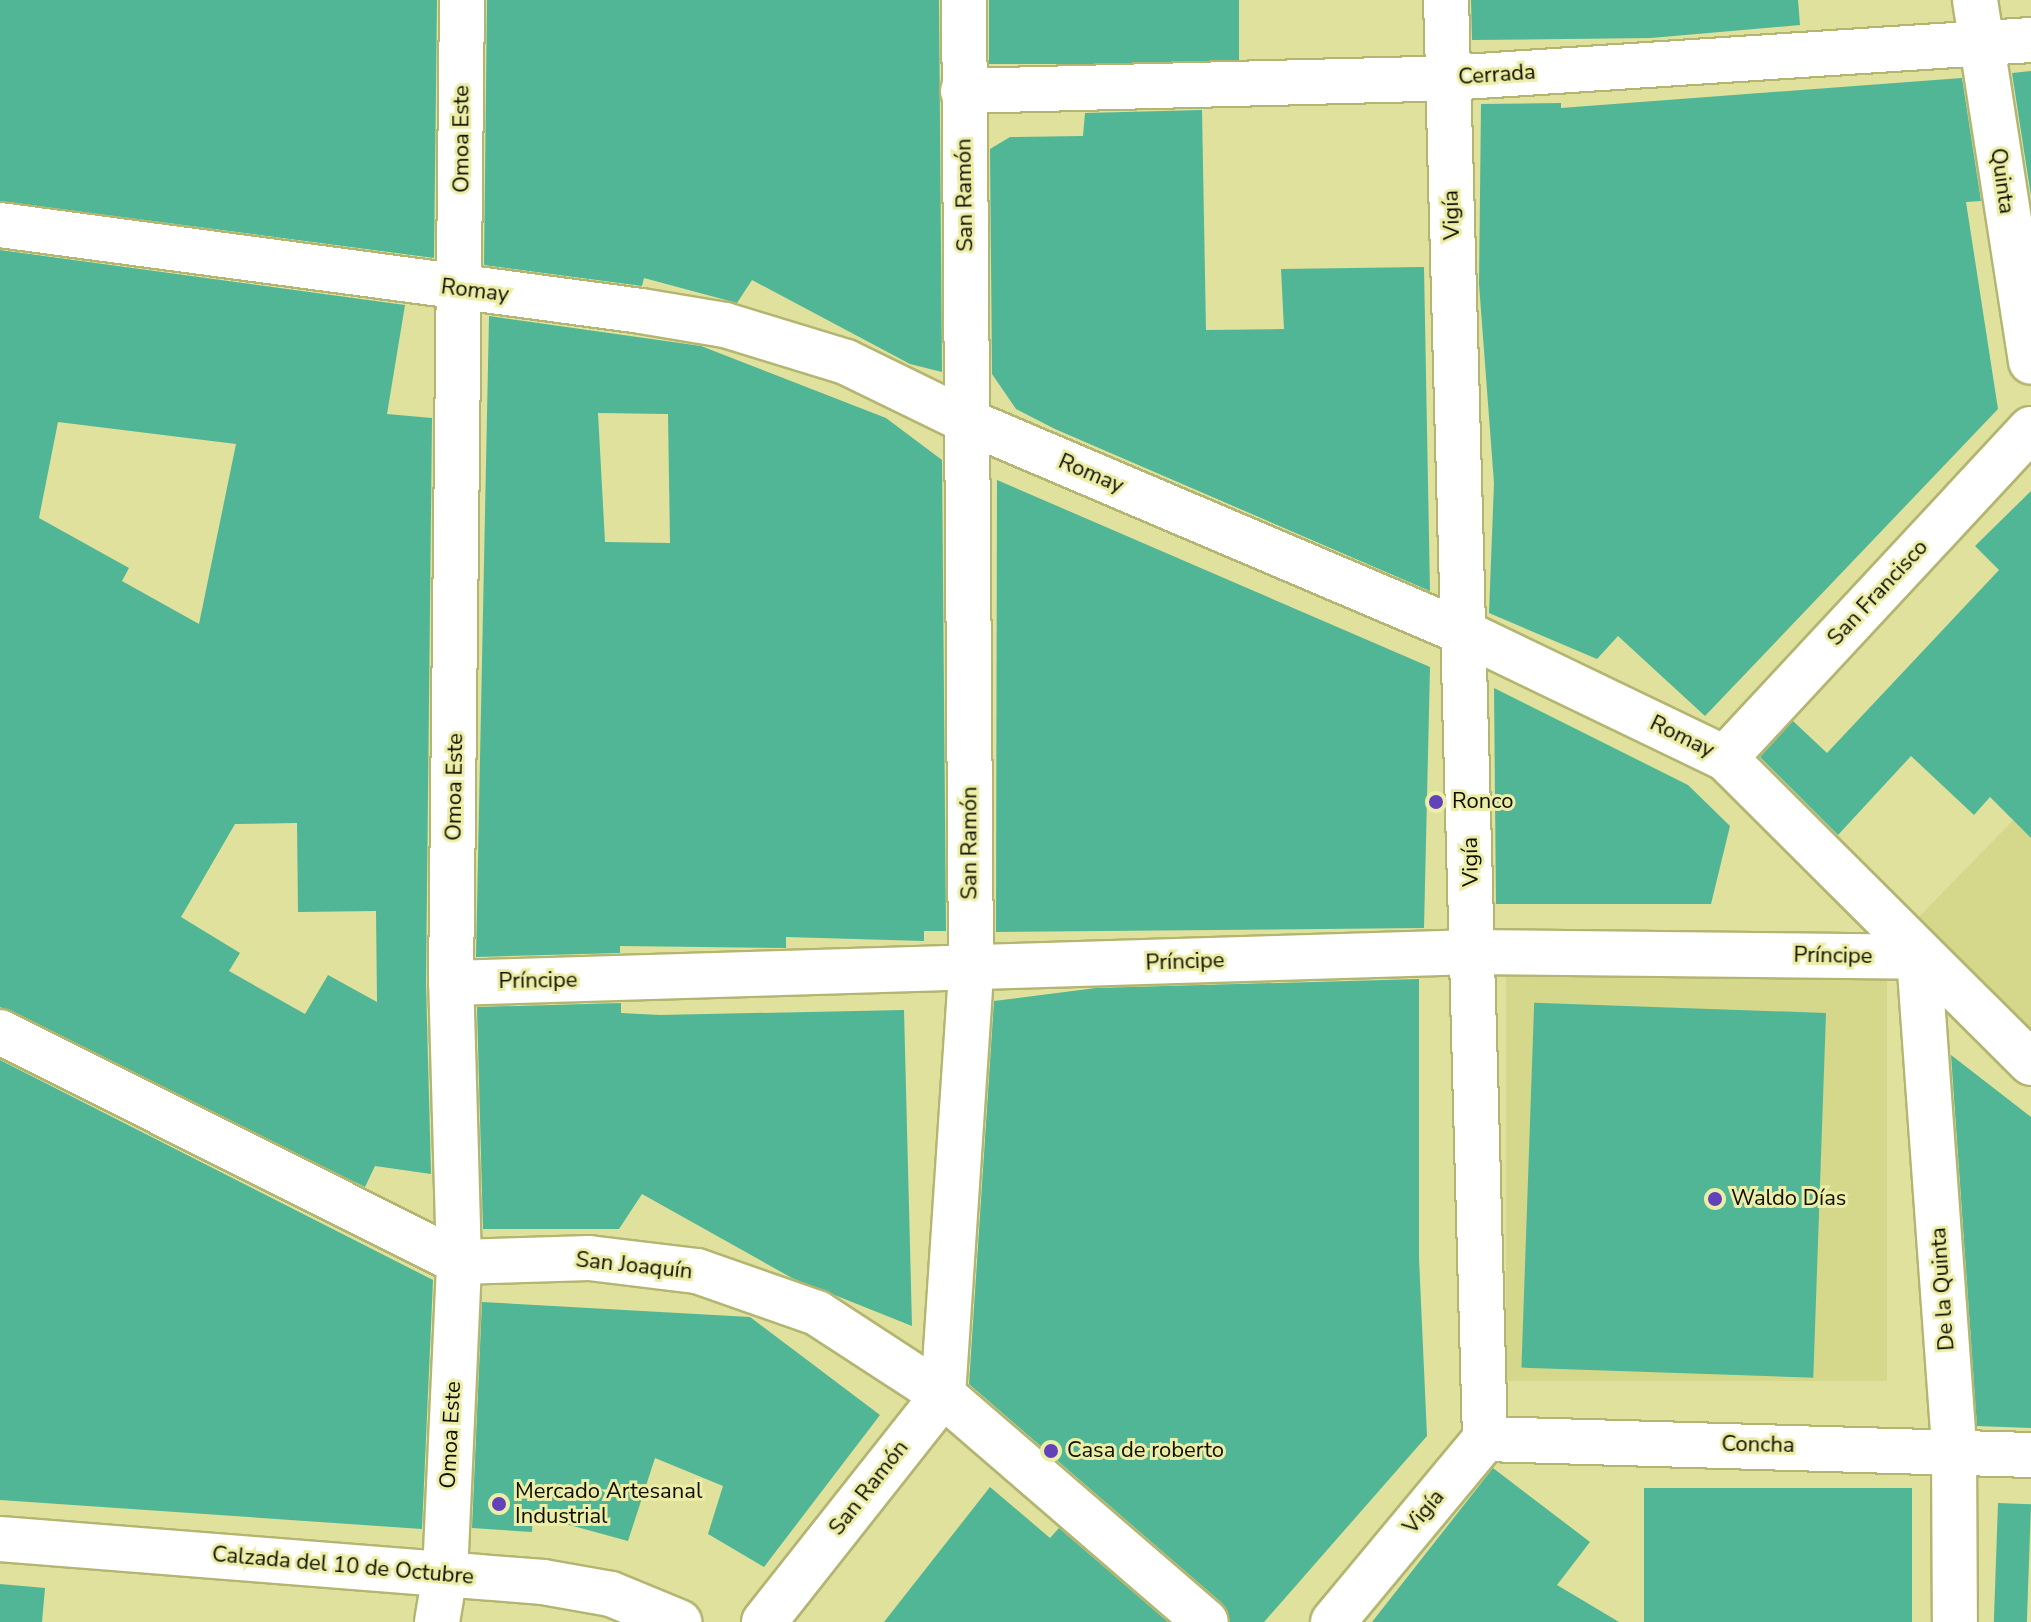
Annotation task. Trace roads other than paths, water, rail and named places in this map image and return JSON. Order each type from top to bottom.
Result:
[{"type":"street","name":"Omoa Este","points":[[437,1622],[445,1574],[459,1262],[451,983],[463,289],[462,0]]},
{"type":"street","name":"San Ramón","points":[[764,1622],[943,1395],[971,969],[964,0]]},
{"type":"street","name":"Vigía","points":[[1333,1622],[1485,1439],[1467,634],[1446,0]]},
{"type":"street","name":"Quinta","points":[[1975,0],[2031,362]]},
{"type":"street","name":"Cerrada","points":[[963,91],[1448,78],[2031,40]]},
{"type":"street","name":"Romay","points":[[0,225],[641,311],[786,341],[1467,634],[1725,758],[1919,957],[2031,1063]]},
{"type":"street","name":"San Francisco","points":[[1725,758],[2031,429]]},
{"type":"street","name":"Príncipe","points":[[451,983],[1473,952],[1919,957]]},
{"type":"street","name":"De la Quinta","points":[[1919,957],[1954,1450],[1955,1622]]},
{"type":"street","name":"San Joaquín","points":[[0,1032],[459,1262],[589,1258],[697,1271],[817,1313],[943,1395],[1206,1622]]},
{"type":"street","name":"Concha","points":[[1485,1439],[1954,1450],[2031,1455]]},
{"type":"street","name":"Calzada del 10 de Octubre","points":[[0,1539],[445,1574],[590,1589],[679,1622]]},
{"type":"place","name":"Ronco","points":[[1436,802]]},
{"type":"place","name":"Waldo Días","points":[[1715,1199]]},
{"type":"place","name":"Casa de roberto","points":[[1051,1451]]},
{"type":"place","name":"Mercado Artesanal Industrial","points":[[499,1504]]}]
